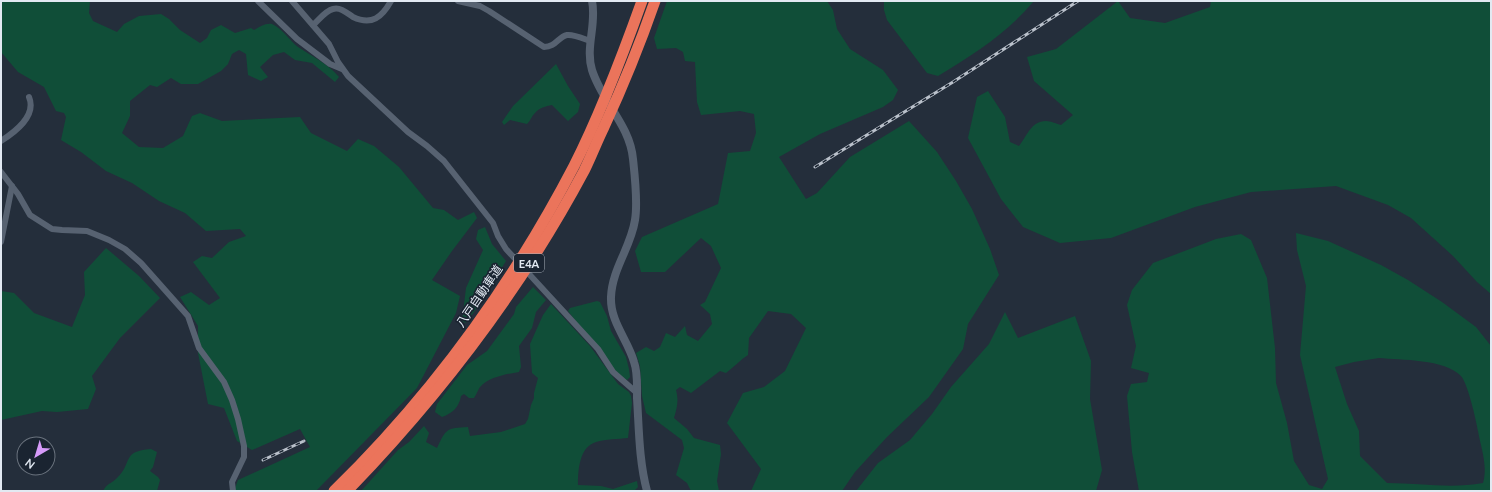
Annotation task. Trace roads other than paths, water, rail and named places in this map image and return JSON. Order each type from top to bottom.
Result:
[{"type":"highway","name":"八戸自動車道","points":[[334,491],[402,419],[461,346],[511,274],[543,222],[574,166],[616,73],[642,1]]},
{"type":"highway","name":"八戸自動車道","points":[[348,491],[436,392],[494,316],[519,279],[584,170],[626,77],[655,1]]},
{"type":"street","points":[[258,1],[297,39],[330,64],[342,69]]},
{"type":"street","points":[[292,1],[329,44],[342,69],[408,132],[437,154],[493,223],[498,236],[506,249],[598,349],[613,372],[637,393]]},
{"type":"street","points":[[313,26],[333,9],[345,11],[359,19],[376,19],[382,16],[391,1]]},
{"type":"street","points":[[458,1],[480,6],[544,47],[553,45],[567,35],[573,35],[590,41]]},
{"type":"street","points":[[592,1],[593,20],[589,61],[600,88],[630,139],[632,147],[636,206],[635,220],[615,272],[610,298],[614,319],[635,363],[640,450],[647,491]]},
{"type":"street","points":[[1,141],[15,130],[28,116],[32,103],[29,97]]},
{"type":"street","points":[[1,172],[12,186],[30,215],[52,229],[87,230],[109,240],[125,250],[141,264],[188,316],[199,348],[224,382],[238,419],[244,446],[244,457],[232,482],[233,491]]},
{"type":"street","points":[[1,242],[12,186]]},
{"type":"railway","points":[[815,167],[953,82],[1078,1]]},
{"type":"railway","points":[[263,460],[304,441]]}]
